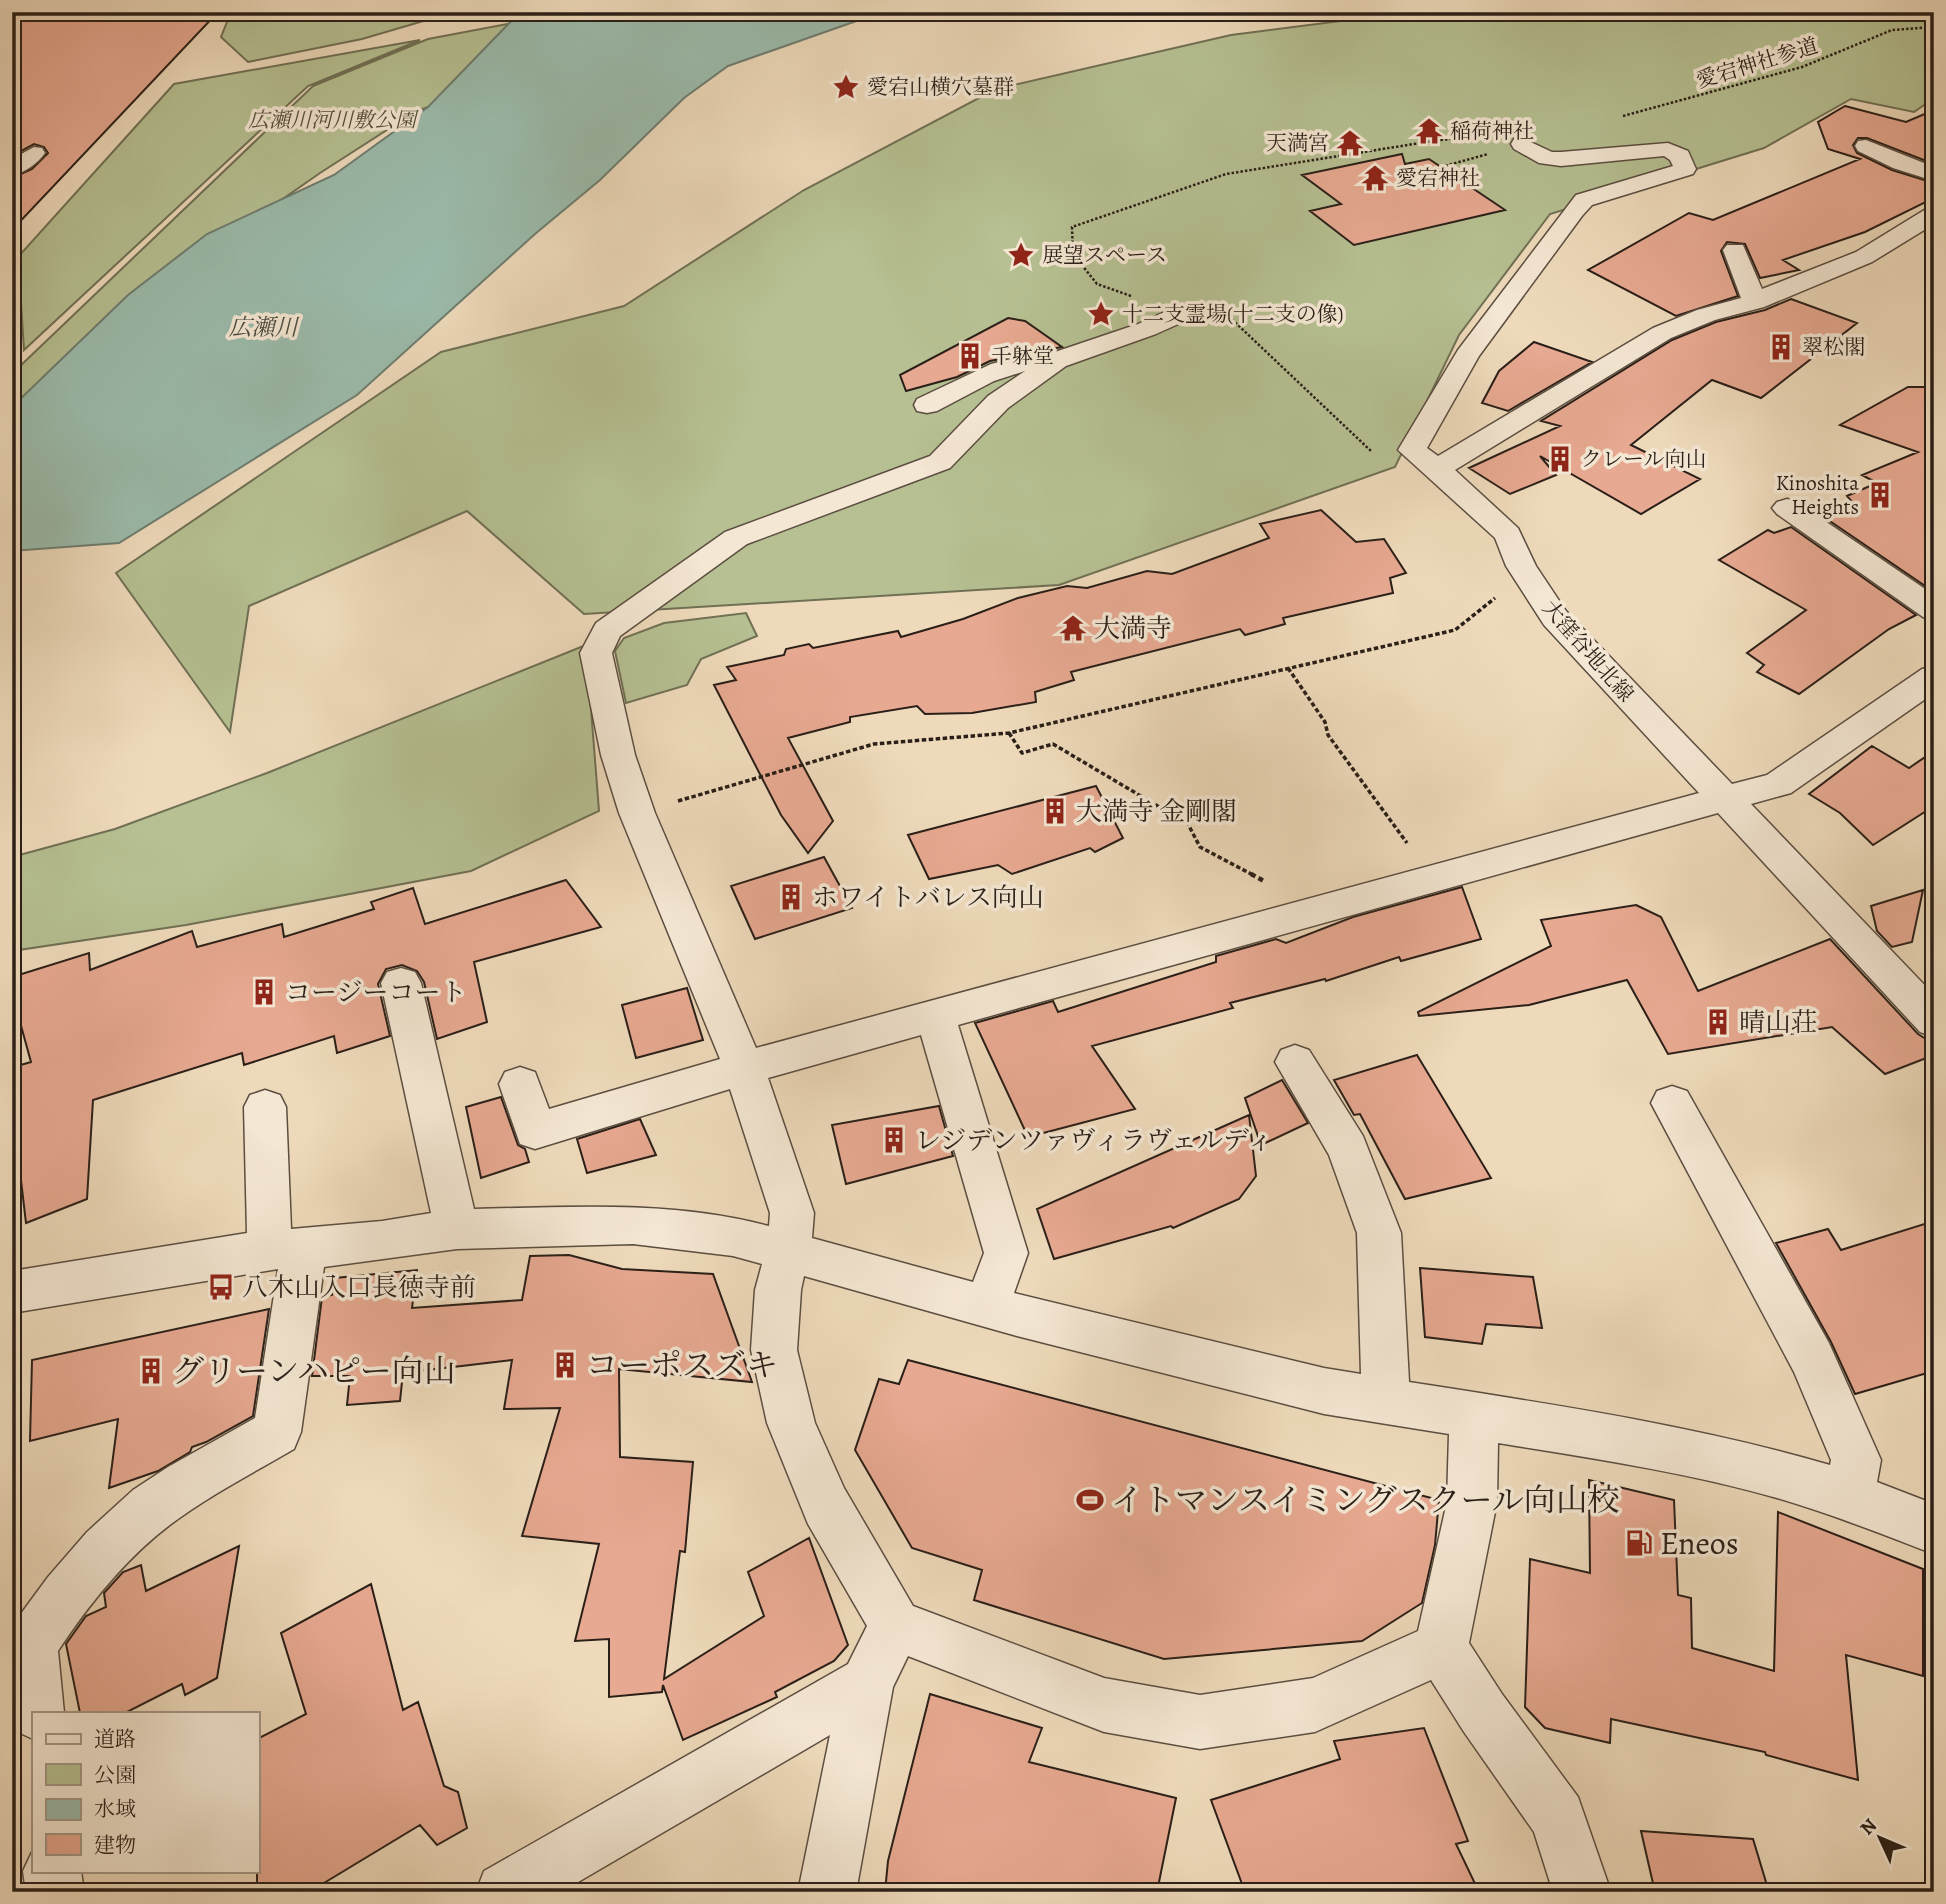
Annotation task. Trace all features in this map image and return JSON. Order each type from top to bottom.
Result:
[{"type":"street","name":"大窪谷地北線","points":[[1522,145],[1547,158],[1561,159],[1668,149],[1680,156],[1685,169],[1584,200],[1467,355],[1412,450],[1437,469],[1508,534],[1521,566],[1555,618],[1934,1021]]},
{"type":"street","points":[[1866,146],[1901,163],[1934,174]]},
{"type":"street","points":[[12,169],[34,153]]},
{"type":"street","points":[[1437,469],[1662,333],[1706,315],[1755,302],[1864,257],[1934,214]]},
{"type":"street","points":[[1735,250],[1755,302]]},
{"type":"street","points":[[1187,311],[1147,329],[1057,360],[999,402],[940,462],[736,538],[607,630],[596,653],[618,755],[637,813],[744,1068],[792,1213],[788,1252],[778,1290],[774,1350],[791,1423],[826,1506],[895,1625],[1104,1705],[1200,1722],[1315,1705],[1441,1648]]},
{"type":"street","points":[[927,405],[974,379],[1003,367],[1029,361],[1057,360]]},
{"type":"street","points":[[1787,508],[1934,610]]},
{"type":"street","points":[[520,1084],[536,1131],[744,1068],[1321,912],[1432,878],[1779,784],[1934,677]]},
{"type":"street","points":[[401,984],[457,1229]]},
{"type":"street","points":[[934,1016],[1006,1252],[988,1306]]},
{"type":"street","points":[[1295,1062],[1348,1149],[1379,1233],[1386,1401]]},
{"type":"street","points":[[1672,1103],[1812,1359],[1856,1460],[1850,1496]]},
{"type":"street","points":[[37,1712],[21,1651],[73,1583],[136,1520],[184,1487],[277,1432],[287,1249],[265,1107]]},
{"type":"street","points":[[12,1292],[287,1249],[457,1229],[633,1225],[733,1236],[988,1306],[1324,1391],[1644,1444],[1774,1473],[1850,1496],[1934,1529]]},
{"type":"street","points":[[1474,1415],[1472,1502],[1441,1648],[1483,1713],[1558,1817],[1582,1892]]},
{"type":"street","points":[[827,1892],[867,1683],[895,1625]]},
{"type":"street","points":[[505,1892],[867,1683]]},
{"type":"street","points":[[52,1872],[55,1892]]},
{"type":"path","name":"愛宕神社参道","points":[[1614,119],[1802,66],[1892,30],[1934,27]]},
{"type":"path","points":[[1187,311],[1165,300],[1129,296],[1097,284],[1073,254],[1072,227],[1226,174],[1439,140],[1507,135],[1522,145]]},
{"type":"path","points":[[1224,312],[1374,454]]},
{"type":"path","points":[[637,813],[874,744],[1009,733],[1455,631],[1503,592]]},
{"type":"path","points":[[1288,668],[1325,722],[1328,735],[1432,878]]},
{"type":"path","points":[[1009,733],[1022,753],[1053,744],[1188,824],[1200,847],[1321,912]]},
{"type":"green space","points":[[231,12],[454,12],[362,39],[248,62],[221,37]]},
{"type":"green space","name":"広瀬川河川敷公園","points":[[571,12],[472,90],[415,112],[320,173],[168,279],[12,414],[12,348],[17,369],[313,86],[428,39]]},
{"type":"green space","points":[[1411,12],[1934,12],[1934,98],[1914,112],[1851,99],[1764,148],[1550,214],[1459,335],[1395,467],[1059,585],[584,614],[467,511],[249,606],[230,732],[116,573],[441,352],[624,306],[804,190],[996,89],[1231,35]]},
{"type":"green space","points":[[420,40],[308,86],[24,350],[18,257],[174,84]]},
{"type":"green space","points":[[746,613],[757,636],[701,659],[687,685],[626,703],[615,651],[624,638],[664,623]]},
{"type":"green space","points":[[586,645],[599,811],[471,871],[186,925],[12,951],[12,857],[115,829],[267,773]]},
{"type":"water","name":"広瀬川","points":[[882,12],[728,66],[684,98],[600,180],[535,234],[357,395],[119,543],[12,551],[12,407],[128,295],[207,234],[334,175],[428,107],[519,13]]},
{"type":"building","points":[[12,12],[218,12],[12,230],[12,178],[32,169],[48,153],[44,147],[34,144],[12,156]]},
{"type":"building","points":[[1845,106],[1906,122],[1934,110],[1934,164],[1867,138],[1858,138],[1853,145],[1857,153],[1892,170],[1934,183],[1934,198],[1865,232],[1783,260],[1799,270],[1760,278],[1745,244],[1727,242],[1721,251],[1738,296],[1676,316],[1588,270],[1689,213],[1713,220],[1860,159],[1828,149],[1818,122]]},
{"type":"building","points":[[1402,154],[1405,164],[1429,159],[1505,210],[1354,245],[1310,211],[1341,204],[1302,175]]},
{"type":"building","points":[[1791,299],[1857,323],[1761,398],[1712,380],[1631,445],[1700,479],[1641,514],[1540,456],[1556,475],[1510,494],[1469,468],[1560,426],[1541,421],[1672,340],[1716,322],[1765,310]]},
{"type":"building","name":"千躰堂","points":[[1008,318],[1025,321],[1062,347],[990,361],[957,377],[906,391],[900,375]]},
{"type":"building","points":[[1534,342],[1592,362],[1508,411],[1482,403],[1499,371]]},
{"type":"building","points":[[1908,387],[1934,387],[1934,592],[1821,515],[1853,503],[1847,496],[1877,483],[1862,475],[1918,452],[1840,425]]},
{"type":"building","name":"大満寺","points":[[1321,510],[1356,542],[1384,539],[1406,573],[1390,578],[1393,593],[1283,618],[1285,624],[1245,635],[1240,629],[1071,672],[1074,680],[1035,692],[1036,702],[972,713],[925,714],[917,706],[850,717],[850,722],[788,738],[833,821],[808,853],[781,815],[714,685],[736,680],[727,667],[784,655],[786,649],[809,644],[813,648],[898,631],[901,637],[963,619],[1018,598],[1067,586],[1087,588],[1147,571],[1172,574],[1269,538],[1260,524]]},
{"type":"building","points":[[1791,527],[1916,615],[1889,629],[1799,694],[1757,672],[1764,665],[1747,653],[1806,610],[1719,560],[1768,530],[1774,533]]},
{"type":"building","points":[[1872,746],[1909,768],[1934,751],[1934,806],[1873,845],[1840,813],[1809,794]]},
{"type":"building","name":"大満寺 金剛閣","points":[[1096,786],[1123,838],[1095,852],[1090,848],[1012,874],[998,865],[929,879],[908,835]]},
{"type":"building","name":"ホワイトバレス向山","points":[[824,857],[852,908],[755,939],[731,886]]},
{"type":"building","points":[[566,880],[601,927],[474,962],[487,1022],[437,1039],[424,982],[417,971],[402,965],[386,969],[378,984],[390,1036],[337,1053],[334,1036],[244,1065],[242,1053],[93,1100],[87,1199],[26,1223],[17,1163],[17,1066],[31,1062],[12,993],[12,977],[89,953],[90,970],[192,931],[197,947],[282,924],[284,937],[374,909],[371,902],[413,888],[425,924]]},
{"type":"building","points":[[1462,887],[1481,939],[1401,961],[1399,957],[1326,981],[1325,979],[1230,1003],[1233,1008],[1092,1046],[1135,1109],[1028,1137],[975,1023],[1053,1001],[1058,1012],[1216,962],[1216,956],[1276,939],[1286,943],[1353,917]]},
{"type":"building","points":[[1923,890],[1912,942],[1892,947],[1877,931],[1871,906]]},
{"type":"building","points":[[1636,905],[1661,917],[1698,991],[1830,939],[1918,1034],[1934,1044],[1934,1055],[1885,1074],[1832,1027],[1668,1054],[1627,980],[1529,1005],[1419,1016],[1418,1012],[1551,946],[1541,920]]},
{"type":"building","points":[[687,988],[703,1040],[636,1058],[622,1005]]},
{"type":"building","points":[[1417,1055],[1491,1178],[1405,1199],[1360,1114],[1354,1115],[1334,1080]]},
{"type":"building","points":[[1282,1080],[1308,1123],[1261,1145],[1245,1098]]},
{"type":"building","points":[[501,1097],[518,1145],[525,1149],[529,1162],[481,1178],[466,1107]]},
{"type":"building","name":"レジデンツァヴィラヴェルディ","points":[[939,1106],[953,1156],[846,1184],[832,1125]]},
{"type":"building","points":[[1249,1115],[1256,1176],[1239,1199],[1173,1228],[1171,1226],[1054,1259],[1037,1209]]},
{"type":"building","points":[[640,1119],[656,1155],[587,1173],[577,1139]]},
{"type":"building","points":[[1934,1221],[1934,1371],[1855,1394],[1831,1342],[1776,1243],[1828,1229],[1841,1250]]},
{"type":"building","points":[[569,1255],[622,1269],[713,1274],[752,1382],[619,1369],[620,1457],[693,1462],[685,1552],[680,1551],[664,1679],[764,1616],[748,1572],[809,1538],[848,1645],[834,1661],[775,1692],[777,1697],[683,1740],[663,1685],[662,1692],[609,1697],[609,1639],[575,1641],[599,1544],[522,1536],[560,1408],[504,1409],[512,1360],[403,1373],[400,1401],[347,1405],[350,1376],[312,1376],[322,1297],[332,1295],[335,1278],[417,1270],[412,1308],[522,1300],[530,1256]]},
{"type":"building","points":[[1420,1268],[1533,1277],[1542,1328],[1486,1324],[1482,1344],[1425,1337]]},
{"type":"building","name":"グリーンハピー向山","points":[[269,1309],[253,1416],[192,1447],[190,1452],[158,1471],[109,1488],[118,1419],[30,1441],[32,1360]]},
{"type":"building","points":[[908,1360],[1439,1500],[1435,1545],[1422,1603],[1362,1641],[1164,1659],[974,1600],[982,1570],[912,1548],[855,1450],[879,1379],[899,1384]]},
{"type":"building","points":[[1589,1480],[1674,1500],[1678,1595],[1691,1598],[1692,1648],[1774,1671],[1778,1512],[1923,1569],[1923,1676],[1846,1655],[1858,1780],[1766,1755],[1765,1752],[1611,1719],[1610,1743],[1545,1728],[1525,1707],[1530,1559],[1590,1573]]},
{"type":"building","points":[[239,1546],[217,1678],[185,1695],[182,1684],[127,1712],[80,1712],[66,1644],[86,1616],[106,1607],[104,1593],[123,1572],[141,1565],[146,1591]]},
{"type":"building","points":[[371,1584],[403,1710],[418,1702],[444,1786],[458,1792],[467,1828],[437,1845],[420,1825],[309,1892],[257,1892],[259,1738],[306,1714],[281,1633]]},
{"type":"building","points":[[930,1694],[1042,1728],[1029,1762],[1176,1798],[1157,1892],[885,1892],[888,1861]]},
{"type":"building","points":[[1424,1728],[1468,1841],[1456,1844],[1479,1892],[1245,1892],[1211,1800],[1340,1759],[1334,1741]]},
{"type":"building","points":[[1641,1831],[1753,1839],[1769,1892],[1655,1892]]},
{"type":"place","name":"愛宕山横穴墓群","points":[[846,87]]},
{"type":"place","name":"稲荷神社","points":[[1429,131]]},
{"type":"place","name":"天満宮","points":[[1350,143]]},
{"type":"place","name":"愛宕神社","points":[[1375,178]]},
{"type":"place","name":"展望スペース","points":[[1021,255]]},
{"type":"place","name":"十二支霊場(十二支の像)","points":[[1101,314]]},
{"type":"place","name":"翠松閣","points":[[1781,347]]},
{"type":"place","name":"千躰堂","points":[[970,356]]},
{"type":"place","name":"クレール向山","points":[[1560,459]]},
{"type":"place","name":"Kinoshita Heights","points":[[1880,495]]},
{"type":"place","name":"大満寺","points":[[1073,628]]},
{"type":"place","name":"大満寺 金剛閣","points":[[1055,811]]},
{"type":"place","name":"ホワイトバレス向山","points":[[791,897]]},
{"type":"place","name":"コージーコート","points":[[264,992]]},
{"type":"place","name":"晴山荘","points":[[1718,1022]]},
{"type":"place","name":"レジデンツァヴィラヴェルディ","points":[[894,1140]]},
{"type":"place","name":"八木山入口長徳寺前","points":[[221,1287]]},
{"type":"place","name":"コーポスズキ","points":[[565,1365]]},
{"type":"place","name":"グリーンハピー向山","points":[[151,1371]]},
{"type":"place","name":"イトマンスイミングスクール向山校","points":[[1090,1500]]},
{"type":"place","name":"Eneos","points":[[1639,1543]]}]
